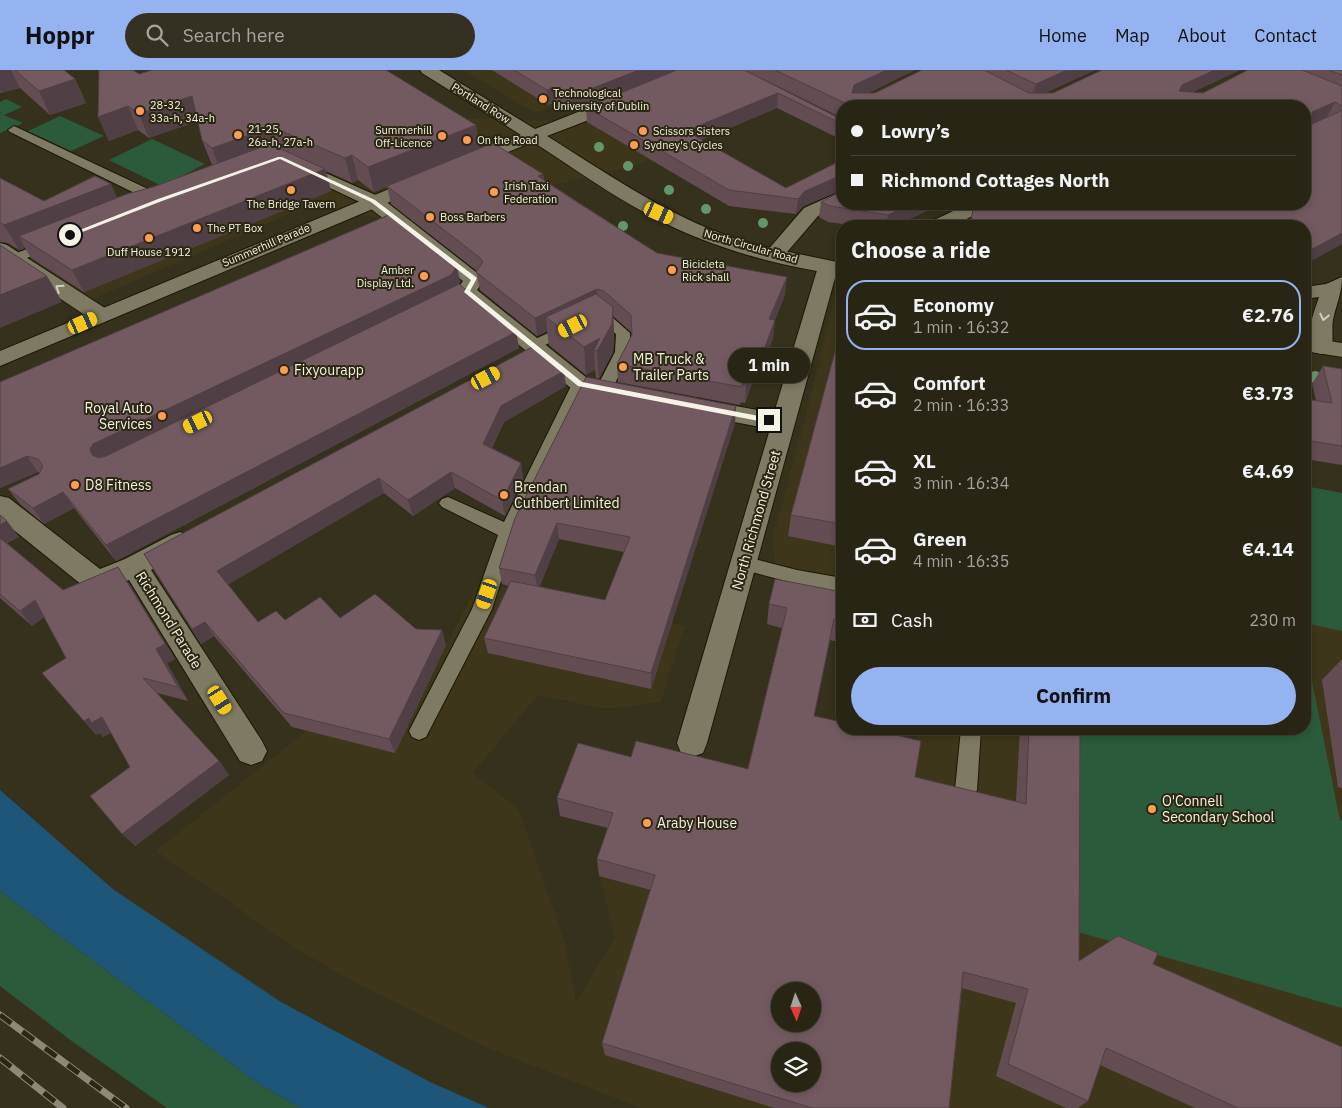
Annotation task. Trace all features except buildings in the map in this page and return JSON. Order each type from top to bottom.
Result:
[{"type":"street","name":"Portland Row","points":[[428,70],[534,136]]},
{"type":"street","name":"Summerhill Parade","points":[[0,359],[373,201],[640,93]]},
{"type":"street","name":"North Circular Road","points":[[534,136],[659,213],[714,238],[774,255],[835,268]]},
{"type":"street","points":[[280,158],[373,201],[474,280],[457,295],[536,347],[580,384],[642,396]]},
{"type":"street","points":[[774,255],[811,212],[836,200]]},
{"type":"street","points":[[949,220],[970,210]]},
{"type":"street","points":[[5,258],[100,316]]},
{"type":"street","name":"North Richmond Street","points":[[692,743],[783,423],[835,268]]},
{"type":"street","points":[[1311,292],[1337,286]]},
{"type":"street","points":[[1323,347],[1322,322],[1337,286]]},
{"type":"street","points":[[512,363],[536,347]]},
{"type":"street","points":[[680,403],[783,423]]},
{"type":"street","points":[[0,500],[23,490]]},
{"type":"street","points":[[0,505],[97,582],[136,566],[197,533]]},
{"type":"street","name":"Richmond Parade","points":[[136,566],[251,751]]},
{"type":"lane","points":[[14,130],[164,198],[142,207]]},
{"type":"lane","points":[[5,258],[61,239]]},
{"type":"lane","points":[[536,347],[598,313],[623,333],[623,352],[604,389]]},
{"type":"lane","points":[[419,731],[482,609],[508,532],[580,384]]},
{"type":"lane","points":[[448,503],[508,532]]},
{"type":"lane","points":[[744,563],[797,577],[836,584]]},
{"type":"lane","points":[[966,790],[971,735]]},
{"type":"shaded area","name":"Technological University of Dublin","points":[[463,70],[594,70],[616,84],[535,113]]},
{"type":"shaded area","points":[[470,118],[633,124],[676,148],[634,166],[542,188],[453,218],[414,235],[397,221],[308,206],[88,301],[24,258],[278,156],[345,190],[443,149],[425,136]]},
{"type":"shaded area","points":[[836,291],[836,602],[777,588],[773,536],[806,415]]},
{"type":"shaded area","points":[[1311,487],[1342,493],[1342,1108],[641,1108],[490,1049],[356,983],[298,950],[156,851],[320,720],[395,651],[444,649],[479,582],[685,626],[661,702],[606,709],[538,695],[473,773],[519,810],[565,943],[576,1002],[615,937],[599,876],[914,760],[917,735],[1311,735]]},
{"type":"green space","points":[[6,99],[22,107],[4,115],[23,123],[0,133],[0,113],[2,113],[0,112],[0,102]]},
{"type":"green space","points":[[60,116],[104,136],[71,151],[28,131]]},
{"type":"green space","points":[[152,139],[205,164],[162,186],[109,160]]},
{"type":"green space","points":[[1311,487],[1342,493],[1342,631],[1311,624]]},
{"type":"green space","points":[[1311,676],[1340,820],[1342,821],[1342,1008],[1064,928],[1069,735],[1311,735]]},
{"type":"green space","points":[[0,891],[259,1084],[301,1108],[167,1108],[73,1042],[0,986]]},
{"type":"water","points":[[0,790],[114,890],[281,1002],[430,1082],[489,1108],[301,1108],[259,1084],[0,891]]},
{"type":"railway","points":[[0,1015],[126,1108]]},
{"type":"railway","points":[[0,1058],[63,1108]]},
{"type":"place","name":"Technological University of Dublin","points":[[543,99]]},
{"type":"place","name":"28-32, 33a-h, 34a-h","points":[[140,111]]},
{"type":"place","name":"Scissors Sisters","points":[[643,131]]},
{"type":"place","name":"21-25, 26a-h, 27a-h","points":[[238,135]]},
{"type":"place","name":"Summerhill Off-Licence","points":[[442,136]]},
{"type":"place","name":"On the Road","points":[[467,140]]},
{"type":"place","name":"Sydney's Cycles","points":[[634,145]]},
{"type":"place","name":"The Bridge Tavern","points":[[291,190]]},
{"type":"place","name":"Irish Taxi Federation","points":[[494,192]]},
{"type":"place","name":"Boss Barbers","points":[[430,217]]},
{"type":"place","name":"The PT Box","points":[[197,228]]},
{"type":"place","name":"Duff House 1912","points":[[149,238]]},
{"type":"place","name":"Bicicleta Rick shall","points":[[672,270]]},
{"type":"place","name":"Amber Display Ltd.","points":[[424,276]]},
{"type":"place","name":"MB Truck & Trailer Parts","points":[[623,367]]},
{"type":"place","name":"Fixyourapp","points":[[284,370]]},
{"type":"place","name":"Royal Auto Services","points":[[162,416]]},
{"type":"place","name":"D8 Fitness","points":[[75,485]]},
{"type":"place","name":"Brendan Cuthbert Limited","points":[[504,495]]},
{"type":"place","name":"O'Connell Secondary School","points":[[1152,809]]},
{"type":"place","name":"Araby House","points":[[647,823]]},
{"type":"route","points":[[70,235],[160,200],[280,158],[373,201],[474,280],[466,291],[580,384],[769,420]]}]
